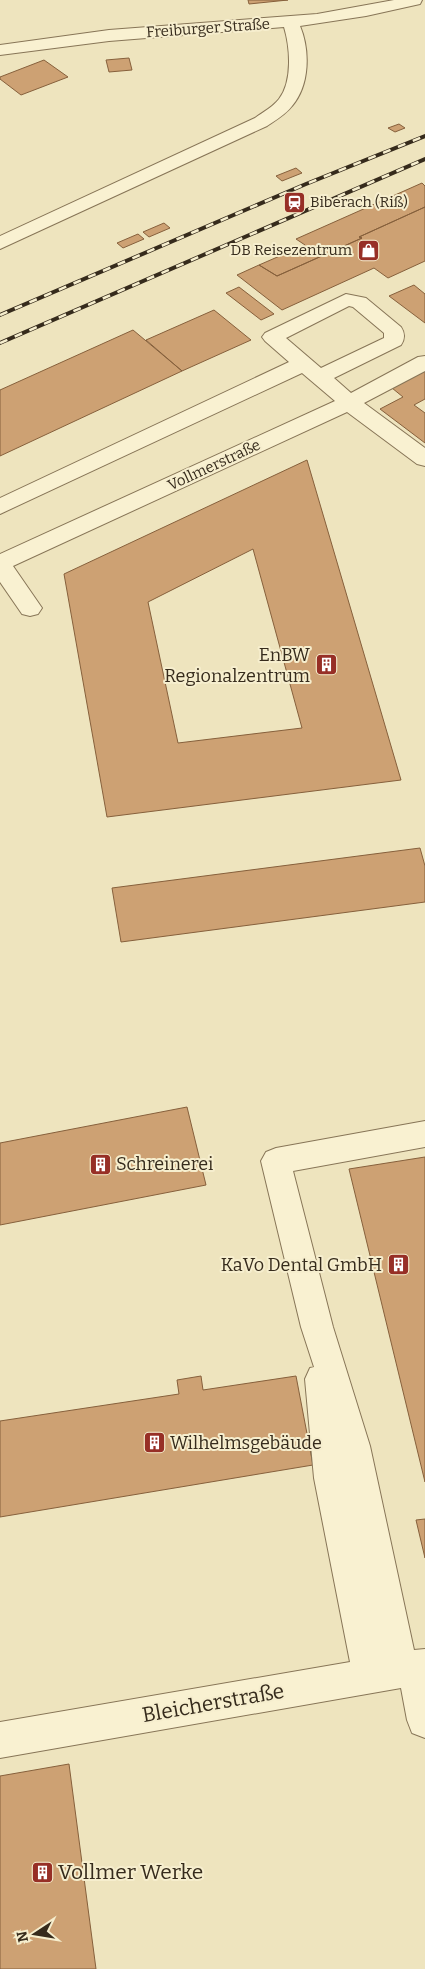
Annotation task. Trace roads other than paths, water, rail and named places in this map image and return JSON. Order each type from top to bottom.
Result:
[{"type":"street","name":"Freiburger Straße","points":[[0,50],[92,37],[290,22],[355,15],[414,0]]},
{"type":"street","points":[[0,243],[260,122],[281,108],[292,93],[298,60],[295,33],[290,22]]},
{"type":"street","points":[[0,508],[311,370],[394,340],[394,331],[358,302],[346,300],[272,337],[311,370],[350,402],[368,418],[425,459]]},
{"type":"street","name":"Vollmerstraße","points":[[0,564],[350,402],[425,362]]},
{"type":"street","points":[[0,564],[30,608]]},
{"type":"street","points":[[425,1134],[276,1161],[317,1327],[330,1478],[402,1670],[425,1720]]},
{"type":"street","name":"Bleicherstraße","points":[[0,1740],[402,1670]]},
{"type":"railway","points":[[0,315],[306,184],[425,136]]},
{"type":"railway","points":[[0,343],[425,159]]},
{"type":"place","name":"Biberach (Riß)","points":[[294,202]]},
{"type":"place","name":"DB Reisezentrum","points":[[368,250]]},
{"type":"place","name":"EnBW Regionalzentrum","points":[[326,665]]},
{"type":"place","name":"Schreinerei","points":[[100,1164]]},
{"type":"place","name":"KaVo Dental GmbH","points":[[398,1265]]},
{"type":"place","name":"Wilhelmsgebäude","points":[[154,1443]]},
{"type":"place","name":"Vollmer Werke","points":[[42,1872]]}]
